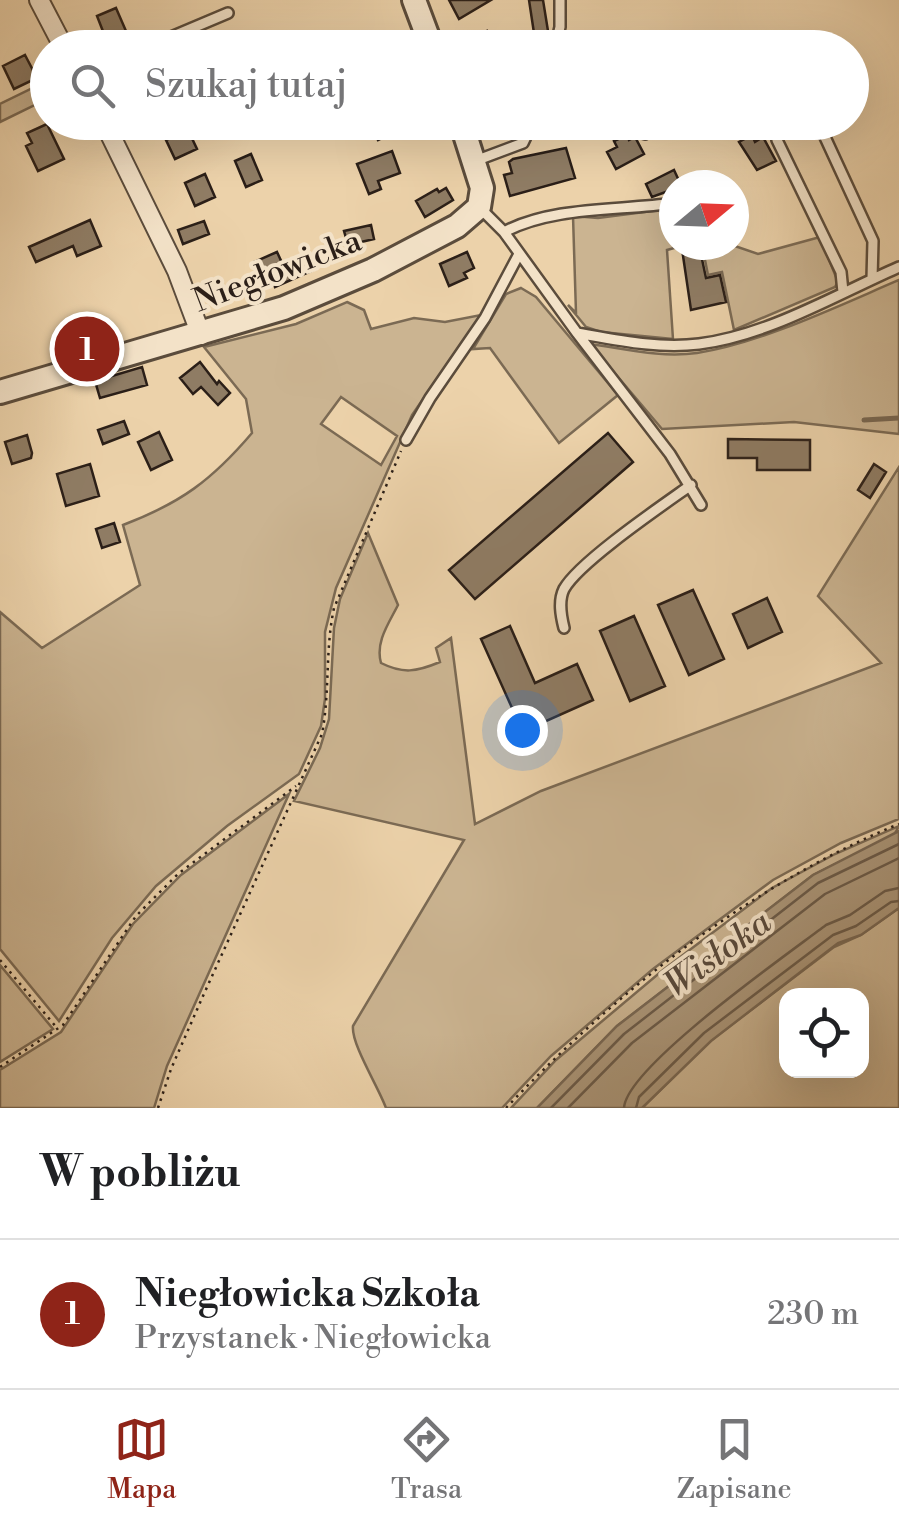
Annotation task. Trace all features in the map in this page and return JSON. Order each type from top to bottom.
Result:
[{"type":"street","points":[[39,0],[55,30]]},
{"type":"street","points":[[414,0],[425,30]]},
{"type":"street","points":[[113,140],[178,271],[201,334]]},
{"type":"street","points":[[467,140],[482,188],[479,208]]},
{"type":"street","name":"Niegłowicka","points":[[0,392],[201,334],[322,294],[458,226],[479,208]]},
{"type":"lane","points":[[558,30],[560,0]]},
{"type":"lane","points":[[188,30],[228,13]]},
{"type":"lane","points":[[475,161],[524,140]]},
{"type":"lane","points":[[777,140],[841,272],[844,292]]},
{"type":"lane","points":[[826,140],[873,242],[872,278]]},
{"type":"lane","points":[[504,232],[565,212],[659,205]]},
{"type":"lane","points":[[479,208],[504,232],[691,484],[701,504]]},
{"type":"lane","points":[[406,440],[486,318],[518,254]]},
{"type":"lane","points":[[577,333],[656,344],[697,344],[747,333],[899,267]]},
{"type":"lane","points":[[564,628],[562,599],[572,580],[691,484]]},
{"type":"path","points":[[158,1108],[184,1040],[322,734],[328,695],[328,634],[334,608],[406,440]]},
{"type":"path","points":[[0,1067],[58,1029],[136,916],[179,872],[297,785]]},
{"type":"path","points":[[506,1108],[552,1060],[654,974],[758,896],[840,848],[899,824]]},
{"type":"path","points":[[0,960],[58,1029]]},
{"type":"shaded area","points":[[30,89],[30,107],[0,122],[0,104]]},
{"type":"shaded area","points":[[659,210],[659,260],[668,260],[673,339],[601,332],[586,327],[568,305],[576,313],[573,216],[598,218]]},
{"type":"shaded area","points":[[820,237],[838,282],[835,287],[734,330],[722,272],[708,275],[705,260],[749,260],[749,251],[758,254]]},
{"type":"shaded area","points":[[899,280],[899,434],[794,422],[662,429],[590,344],[670,354],[722,348],[799,322]]},
{"type":"shaded area","points":[[521,288],[536,297],[618,395],[559,443],[490,348],[473,349],[506,294]]},
{"type":"shaded area","points":[[347,302],[364,310],[371,329],[414,318],[445,322],[481,315],[412,415],[336,588],[325,632],[321,726],[299,774],[227,826],[156,886],[112,938],[59,1021],[0,949],[0,612],[42,648],[140,585],[123,525],[194,488],[252,433],[246,399],[204,347],[296,324]],"holes":[[[341,397],[397,436],[381,465],[321,424]]]},
{"type":"shaded area","points":[[899,467],[899,819],[841,843],[773,880],[653,969],[551,1056],[502,1108],[386,1108],[360,1054],[353,1026],[464,840],[294,801],[320,748],[329,719],[334,628],[340,599],[368,533],[398,605],[381,640],[381,663],[396,669],[417,670],[440,662],[436,648],[451,638],[475,824],[541,791],[881,663],[818,596]]},
{"type":"shaded area","points":[[289,794],[167,1066],[154,1108],[0,1108],[0,1070],[61,1032],[133,924],[181,875]]},
{"type":"shaded area","points":[[899,826],[894,835],[813,875],[617,1026],[537,1108],[511,1108],[556,1060],[663,970],[772,888]]},
{"type":"shaded area","points":[[899,908],[899,1108],[642,1108],[710,1041],[779,989],[779,1078],[869,1078],[869,988],[780,988],[834,947],[861,935]]},
{"type":"shaded area","points":[[0,965],[53,1029],[0,1062]]},
{"type":"water","name":"Wisłoka","points":[[899,831],[899,908],[861,935],[838,943],[779,988],[711,1041],[642,1108],[537,1108],[617,1026],[813,875]]},
{"type":"building","points":[[449,0],[491,0],[459,19]]},
{"type":"building","points":[[529,0],[543,0],[548,30],[534,30]]},
{"type":"building","points":[[116,8],[126,30],[102,30],[97,16]]},
{"type":"building","points":[[25,55],[30,65],[30,81],[14,89],[3,66]]},
{"type":"building","points":[[30,140],[55,140],[64,159],[38,171],[26,146]]},
{"type":"building","points":[[166,140],[193,140],[197,149],[175,159]]},
{"type":"building","points":[[637,140],[644,154],[616,169],[607,152],[617,147],[614,141]]},
{"type":"building","points":[[765,140],[776,161],[757,170],[739,142]]},
{"type":"building","points":[[566,148],[575,178],[510,196],[504,175],[512,173],[509,162]]},
{"type":"building","points":[[392,151],[400,173],[378,181],[381,189],[369,194],[357,164]]},
{"type":"building","points":[[251,154],[262,180],[246,187],[235,161]]},
{"type":"building","points":[[205,174],[215,197],[195,206],[185,183]]},
{"type":"building","points":[[659,178],[659,194],[652,197],[646,184]]},
{"type":"building","points":[[446,188],[453,200],[425,217],[416,201]]},
{"type":"building","points":[[90,220],[101,246],[77,256],[73,246],[36,262],[29,247]]},
{"type":"building","points":[[204,221],[209,234],[183,244],[178,230]]},
{"type":"building","points":[[371,225],[374,239],[348,245],[344,231]]},
{"type":"building","points":[[277,252],[284,267],[309,256],[316,269],[275,287],[269,271],[259,275],[254,262]]},
{"type":"building","points":[[467,252],[474,268],[464,273],[467,278],[449,286],[440,264]]},
{"type":"building","points":[[684,260],[702,260],[706,278],[720,275],[726,302],[691,310]]},
{"type":"building","points":[[200,362],[217,384],[219,381],[230,393],[218,405],[201,387],[193,394],[180,378]]},
{"type":"building","points":[[142,367],[147,385],[100,398],[95,381]]},
{"type":"building","points":[[124,421],[129,434],[103,444],[98,430]]},
{"type":"building","points":[[159,432],[172,460],[151,470],[138,442]]},
{"type":"building","points":[[608,433],[633,462],[475,599],[449,570]]},
{"type":"building","points":[[27,435],[31,458],[12,464],[5,442]]},
{"type":"building","points":[[728,439],[810,440],[810,470],[757,470],[757,458],[728,458]]},
{"type":"building","points":[[90,464],[99,496],[66,506],[57,474]]},
{"type":"building","points":[[874,464],[886,472],[870,498],[858,490]]},
{"type":"building","points":[[114,523],[120,542],[102,548],[96,529]]},
{"type":"building","points":[[693,590],[724,659],[689,675],[658,605]]},
{"type":"building","points":[[767,598],[782,632],[748,648],[733,614]]},
{"type":"building","points":[[634,616],[665,686],[630,701],[600,631]]},
{"type":"building","points":[[510,626],[535,683],[577,664],[593,700],[537,725],[541,732],[526,739],[481,639]]},
{"type":"waterway","points":[[864,420],[899,418]]},
{"type":"place","name":"Niegłowicka Szkoła","points":[[87,349]]}]
